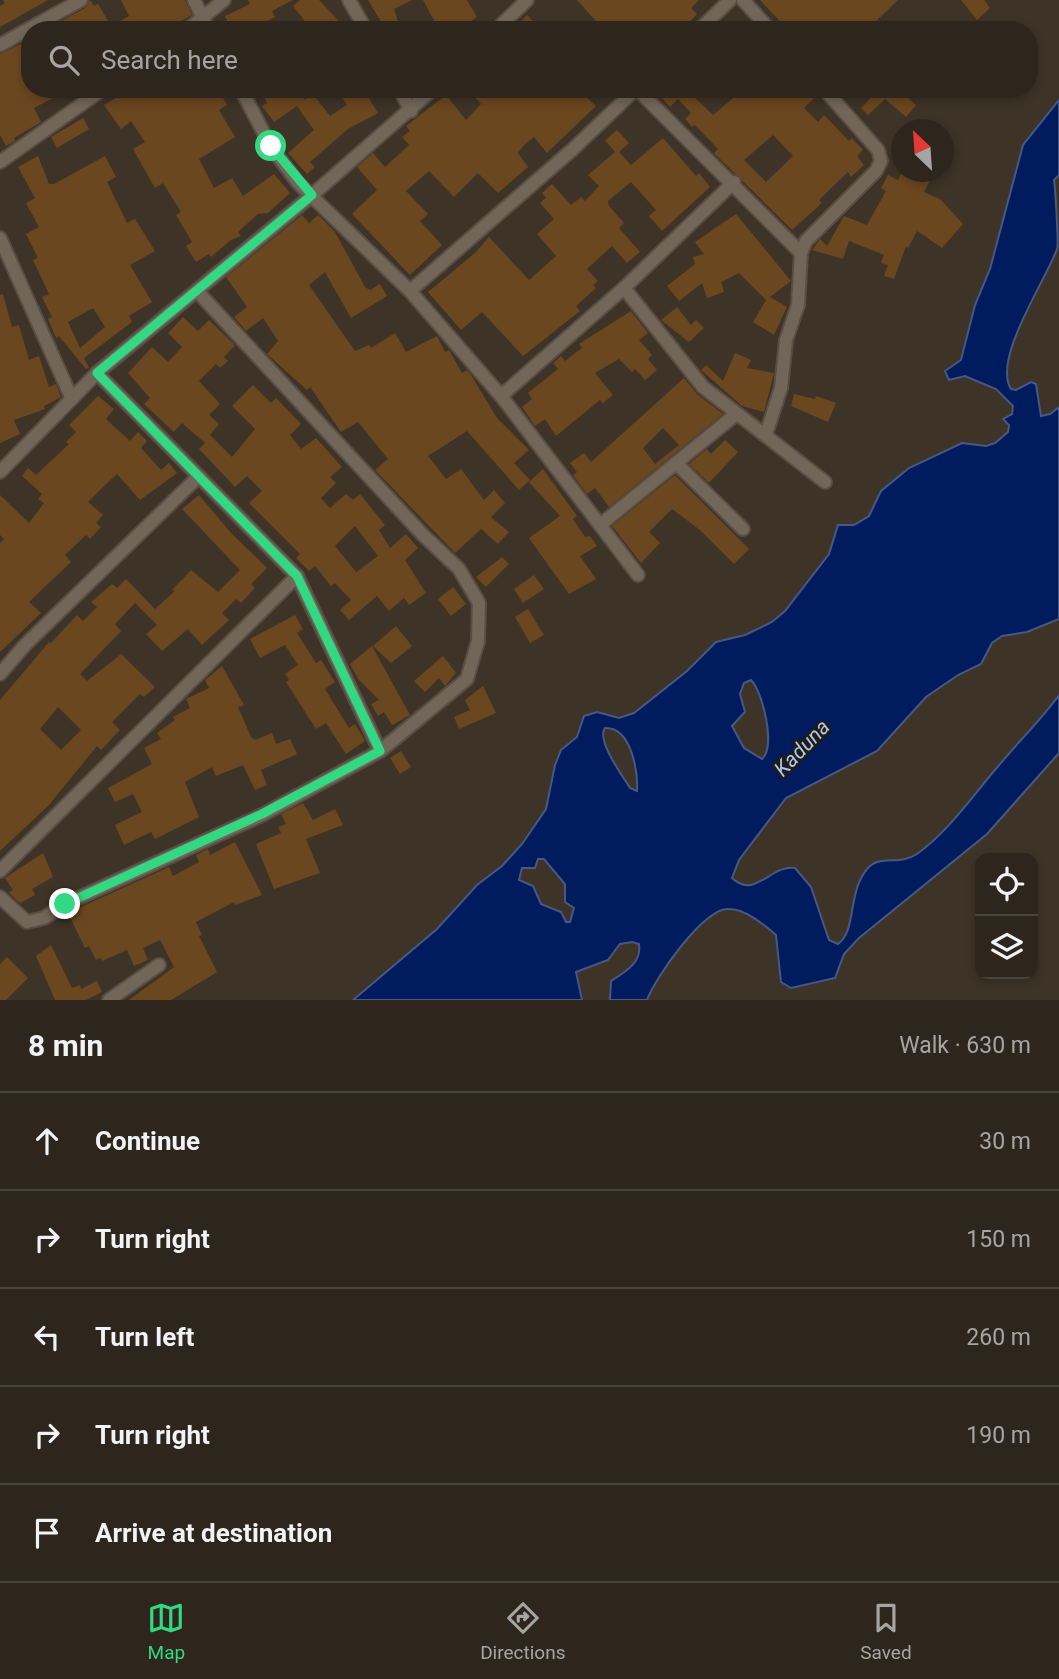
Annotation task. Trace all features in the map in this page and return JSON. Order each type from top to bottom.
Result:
[{"type":"street","points":[[43,21],[80,0]]},
{"type":"street","points":[[194,0],[204,21]]},
{"type":"street","points":[[208,21],[224,0]]},
{"type":"street","points":[[349,0],[361,21]]},
{"type":"street","points":[[505,21],[527,0]]},
{"type":"street","points":[[708,21],[730,0]]},
{"type":"street","points":[[743,0],[762,21]]},
{"type":"street","points":[[0,45],[21,33]]},
{"type":"street","points":[[0,162],[90,98]]},
{"type":"street","points":[[246,98],[271,146],[312,195],[410,291],[501,396],[638,575]]},
{"type":"street","points":[[404,98],[411,110]]},
{"type":"street","points":[[0,472],[97,373],[312,195],[424,98]]},
{"type":"street","points":[[410,291],[627,98]]},
{"type":"street","points":[[646,98],[734,182],[801,253]]},
{"type":"street","points":[[766,435],[781,388],[786,340],[799,305],[801,253],[806,241],[876,171],[881,161],[878,150],[832,98]]},
{"type":"street","points":[[501,396],[624,288],[734,182]]},
{"type":"street","points":[[0,237],[72,400]]},
{"type":"street","points":[[624,288],[691,373],[735,415],[766,435],[825,482]]},
{"type":"street","points":[[0,897],[27,922],[44,918],[65,904],[262,814],[380,751],[467,679],[478,641],[479,603],[459,569],[423,535],[197,291]]},
{"type":"street","points":[[97,373],[297,576],[380,751]]},
{"type":"street","points":[[600,525],[735,415]]},
{"type":"street","points":[[677,464],[743,529]]},
{"type":"street","points":[[0,674],[25,645],[199,476]]},
{"type":"street","points":[[0,871],[297,576]]},
{"type":"street","points":[[108,1000],[159,965]]},
{"type":"water","name":"Kaduna","points":[[1059,100],[1059,175],[1054,180],[1057,249],[1014,340],[1007,376],[1011,389],[1016,390],[1031,382],[1036,384],[1041,416],[1050,414],[1059,407],[1059,619],[1027,632],[1002,636],[992,643],[981,664],[958,675],[926,697],[877,751],[786,798],[739,860],[732,878],[740,884],[748,885],[786,868],[795,868],[811,887],[829,940],[838,944],[848,930],[857,888],[868,868],[879,862],[910,857],[929,845],[961,812],[1059,695],[1059,753],[987,834],[859,938],[844,954],[835,978],[791,988],[781,982],[776,935],[748,914],[728,909],[718,912],[693,932],[660,976],[647,1000],[610,1000],[611,981],[638,957],[639,944],[632,942],[620,944],[608,960],[576,972],[582,1000],[353,1000],[437,929],[477,885],[502,866],[522,844],[546,809],[555,765],[561,750],[577,737],[584,716],[597,712],[619,718],[634,713],[687,671],[716,642],[745,635],[772,622],[785,611],[829,554],[838,525],[854,525],[869,516],[881,491],[909,468],[962,443],[986,446],[995,443],[1008,432],[1009,425],[1003,419],[1012,414],[1013,406],[996,389],[965,376],[949,380],[945,371],[961,360],[975,305],[990,269],[1023,145]],"holes":[[[751,680],[760,696],[768,732],[766,753],[762,759],[744,748],[732,726],[745,712],[740,694],[744,683]],[[605,728],[614,730],[622,735],[627,743],[632,752],[637,791],[630,788],[616,766],[607,749],[603,733]],[[538,859],[544,859],[565,884],[565,902],[574,908],[570,922],[566,922],[561,912],[541,904],[533,886],[519,880],[522,868],[535,868]]]},
{"type":"building","points":[[3,0],[48,0],[0,27],[0,6],[5,3]]},
{"type":"building","points":[[90,0],[94,6],[98,4],[108,21],[61,21],[85,8]]},
{"type":"building","points":[[121,0],[185,0],[192,15],[181,21],[120,21],[129,16]]},
{"type":"building","points":[[248,0],[293,0],[272,11],[275,17],[267,21],[227,21],[225,16],[250,4]]},
{"type":"building","points":[[300,0],[319,0],[339,21],[305,21],[293,6]]},
{"type":"building","points":[[368,0],[412,0],[394,9],[398,21],[381,21]]},
{"type":"building","points":[[423,0],[467,0],[477,17],[471,21],[434,21]]},
{"type":"building","points":[[577,0],[699,0],[691,8],[697,14],[690,21],[596,21]]},
{"type":"building","points":[[760,0],[898,0],[876,21],[780,21]]},
{"type":"building","points":[[961,0],[984,0],[990,8],[977,20]]},
{"type":"building","points":[[527,15],[533,21],[521,21]]},
{"type":"building","points":[[21,44],[21,98],[53,98],[34,108],[41,122],[6,146],[0,135],[0,54]]},
{"type":"building","points":[[116,98],[223,98],[227,105],[219,110],[235,137],[199,159],[214,188],[232,178],[243,196],[274,174],[290,193],[268,213],[258,214],[238,232],[241,236],[231,240],[211,257],[209,254],[196,262],[186,246],[192,242],[176,215],[181,212],[163,183],[155,188],[133,149],[145,142],[131,121],[121,129],[104,105]]},
{"type":"building","points":[[265,98],[316,98],[330,116],[347,105],[343,98],[369,98],[378,113],[348,129],[310,162],[315,167],[307,174],[288,153],[314,130],[297,106],[274,122],[262,106],[267,103]]},
{"type":"building","points":[[442,98],[448,98],[466,120],[481,104],[476,98],[588,98],[596,106],[547,153],[534,137],[524,145],[518,153],[528,167],[498,193],[478,173],[454,197],[429,171],[406,191],[428,214],[420,221],[442,245],[410,275],[352,214],[377,190],[357,167],[373,153],[385,167],[409,145],[402,137],[410,131],[406,126]]},
{"type":"building","points":[[662,98],[695,98],[713,115],[733,98],[814,98],[804,108],[818,122],[824,115],[849,141],[852,138],[863,150],[857,156],[864,165],[851,177],[848,172],[819,200],[822,203],[792,230],[714,153],[718,149],[695,125],[692,127],[685,119],[691,113],[678,99],[670,107]],"holes":[[[773,135],[793,156],[766,182],[744,160]]]},
{"type":"building","points":[[871,98],[908,98],[916,105],[906,117],[885,99],[868,115],[861,108]]},
{"type":"building","points":[[83,118],[89,129],[57,148],[51,137]]},
{"type":"building","points":[[617,130],[629,143],[619,152],[631,165],[663,138],[696,176],[699,173],[710,187],[662,231],[649,216],[656,210],[631,182],[608,201],[609,206],[624,223],[619,228],[640,252],[627,263],[612,246],[587,269],[598,281],[593,285],[596,288],[576,306],[580,311],[523,356],[482,312],[461,330],[428,292],[475,253],[489,237],[529,280],[556,256],[537,234],[554,219],[540,203],[546,198],[542,193],[552,184],[571,205],[581,197],[585,201],[599,186],[588,175],[615,152],[605,140]]},
{"type":"building","points":[[38,156],[49,184],[54,184],[105,156],[116,177],[107,182],[127,223],[135,219],[155,251],[130,265],[152,302],[129,316],[132,322],[84,358],[89,368],[86,369],[59,336],[56,338],[48,319],[52,317],[42,297],[49,294],[33,260],[38,258],[26,234],[39,227],[26,203],[35,198],[18,167]],"holes":[[[93,308],[105,327],[80,348],[68,322]]]},
{"type":"building","points":[[888,175],[891,176],[891,182],[929,182],[924,192],[941,200],[963,224],[942,248],[917,231],[908,248],[906,246],[894,279],[884,276],[888,265],[881,263],[884,255],[849,241],[843,259],[812,250],[820,239],[827,246],[844,216],[867,225],[886,191],[881,188]]},
{"type":"building","points":[[736,214],[791,281],[770,297],[787,307],[774,335],[753,322],[766,300],[739,273],[721,282],[724,292],[707,298],[702,283],[679,301],[667,286],[695,264],[693,257],[704,254],[695,242]]},
{"type":"building","points":[[302,215],[309,223],[318,215],[335,232],[365,287],[370,290],[380,284],[387,296],[351,318],[325,272],[309,285],[355,351],[369,345],[371,348],[395,333],[406,352],[437,336],[445,352],[449,350],[462,373],[467,370],[471,375],[497,418],[529,450],[514,463],[530,480],[519,490],[467,431],[428,456],[446,479],[461,469],[484,500],[494,490],[505,503],[491,517],[509,532],[498,544],[481,529],[455,553],[375,470],[388,459],[358,422],[341,432],[310,387],[307,390],[267,354],[278,341],[263,318],[246,331],[234,317],[247,307],[226,277]]},
{"type":"building","points":[[3,294],[12,327],[19,325],[29,360],[39,356],[49,387],[56,384],[61,397],[44,406],[45,409],[14,420],[20,434],[0,443],[0,295]]},
{"type":"building","points":[[677,307],[691,325],[696,320],[704,328],[689,342],[661,320]]},
{"type":"building","points":[[631,311],[648,333],[639,340],[652,355],[648,359],[657,370],[645,380],[635,369],[632,372],[619,359],[595,373],[613,395],[603,403],[600,400],[556,436],[545,419],[535,426],[522,407],[532,399],[528,393],[558,369],[553,363],[561,356],[565,361],[582,348],[579,344]]},
{"type":"building","points":[[183,317],[198,331],[209,320],[235,345],[224,357],[228,361],[220,368],[216,364],[199,381],[220,404],[209,415],[219,424],[210,435],[232,457],[255,429],[232,406],[253,385],[271,403],[276,398],[301,424],[290,435],[301,449],[316,438],[342,467],[330,477],[336,483],[321,498],[330,508],[346,494],[353,500],[360,494],[385,525],[379,530],[390,548],[406,534],[418,548],[405,560],[426,593],[409,605],[404,598],[389,611],[377,596],[349,620],[340,610],[351,600],[335,583],[331,586],[315,566],[309,571],[296,558],[300,554],[249,503],[262,491],[247,476],[235,487],[199,449],[205,443],[182,423],[174,432],[144,404],[150,398],[128,373],[152,347],[168,362],[182,347],[168,333]],"holes":[[[355,526],[378,556],[356,572],[335,546]]]},
{"type":"building","points":[[735,353],[751,360],[747,368],[774,373],[764,412],[742,406],[701,370],[706,365],[723,381]]},
{"type":"building","points":[[684,378],[697,394],[723,414],[609,507],[595,488],[587,494],[573,475],[577,472],[570,463],[584,453],[591,462]],"holes":[[[663,428],[679,445],[655,464],[643,448]]]},
{"type":"building","points":[[794,394],[815,399],[816,396],[836,403],[828,422],[791,406]]},
{"type":"building","points":[[98,396],[114,409],[106,419],[130,441],[138,432],[147,441],[141,448],[161,470],[169,463],[177,473],[140,500],[117,474],[88,502],[103,515],[96,523],[101,527],[90,539],[86,535],[65,555],[71,562],[29,602],[41,613],[0,652],[0,543],[4,539],[0,535],[0,495],[29,523],[44,503],[38,499],[42,494],[22,476],[28,468],[36,475],[69,444],[66,442],[76,432],[69,425]]},
{"type":"building","points":[[725,440],[738,452],[709,483],[689,464],[707,449],[711,454]]},
{"type":"building","points":[[543,469],[577,516],[573,519],[585,537],[590,536],[597,546],[580,556],[596,579],[569,594],[529,538],[560,516],[529,482]]},
{"type":"building","points":[[675,475],[749,549],[734,564],[700,530],[672,509],[649,532],[660,543],[641,563],[612,526]]},
{"type":"building","points":[[199,495],[231,533],[267,568],[251,584],[255,588],[241,603],[236,599],[222,613],[229,620],[202,645],[188,629],[162,651],[146,634],[157,625],[135,603],[115,624],[121,631],[80,674],[87,681],[121,654],[155,687],[144,697],[140,694],[112,722],[120,730],[101,750],[97,746],[49,805],[0,851],[0,700],[49,642],[51,643],[77,615],[83,621],[97,607],[91,602],[112,584],[117,588],[126,579],[155,609],[175,591],[172,590],[191,570],[218,592],[240,570],[182,509]],"holes":[[[58,707],[81,730],[61,750],[40,729]]]},
{"type":"building","points":[[502,557],[509,564],[486,587],[476,577]]},
{"type":"building","points":[[534,575],[544,589],[523,603],[514,589]]},
{"type":"building","points":[[453,587],[466,604],[451,616],[438,599]]},
{"type":"building","points":[[528,609],[544,635],[530,643],[515,617]]},
{"type":"building","points":[[295,615],[303,629],[297,633],[316,663],[321,660],[335,682],[325,689],[349,728],[355,724],[365,741],[346,754],[326,723],[316,729],[286,682],[289,680],[285,674],[298,665],[285,645],[260,658],[250,639]]},
{"type":"building","points":[[396,626],[412,646],[391,663],[373,646]]},
{"type":"building","points":[[372,646],[410,715],[392,725],[384,712],[378,716],[371,704],[379,700],[358,679],[350,664]]},
{"type":"building","points":[[443,656],[456,673],[445,686],[439,678],[425,692],[414,681]]},
{"type":"building","points":[[222,666],[244,705],[238,707],[251,737],[255,740],[272,733],[276,744],[290,739],[297,754],[261,770],[267,785],[255,790],[243,765],[216,776],[212,767],[185,782],[199,817],[155,839],[151,832],[124,845],[115,825],[142,812],[133,794],[115,802],[108,788],[152,764],[144,748],[161,739],[157,733],[175,720],[173,717],[190,708],[186,699],[209,688],[205,680]]},
{"type":"building","points":[[483,686],[496,713],[459,729],[454,717],[470,710],[465,700]]},
{"type":"building","points":[[401,751],[411,767],[400,774],[390,758]]},
{"type":"building","points":[[303,803],[313,820],[335,809],[343,825],[306,839],[320,873],[274,889],[256,844],[281,833],[278,827],[286,824],[281,814]]},
{"type":"building","points":[[235,842],[262,895],[235,905],[234,902],[196,922],[202,935],[199,936],[217,972],[171,1000],[129,1000],[174,967],[160,940],[143,948],[148,960],[134,966],[127,950],[102,961],[101,958],[96,960],[89,946],[85,948],[68,913],[169,867],[173,876],[199,862],[196,855],[208,849],[210,855]]},
{"type":"building","points":[[43,853],[53,877],[32,889],[35,895],[20,903],[9,892],[13,890],[5,878]]},
{"type":"building","points":[[51,945],[72,988],[80,985],[81,989],[97,981],[102,992],[86,1000],[55,1000],[36,956]]},
{"type":"building","points":[[7,957],[28,978],[6,1000],[0,1000],[0,964]]},
{"type":"route","points":[[65,904],[262,814],[380,751],[297,576],[97,373],[312,195],[298,183],[271,146]]}]
